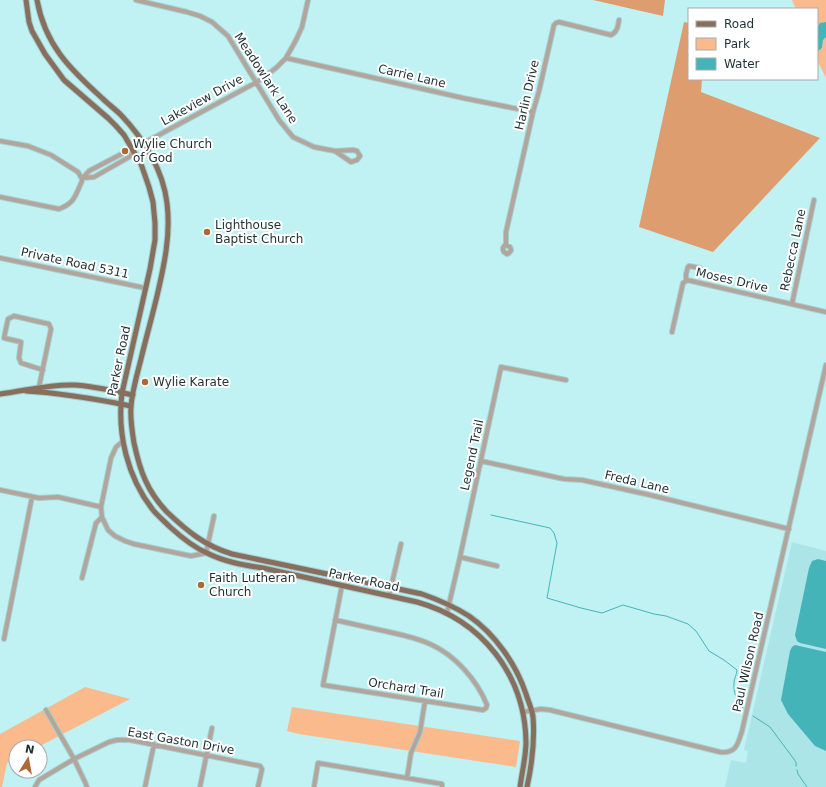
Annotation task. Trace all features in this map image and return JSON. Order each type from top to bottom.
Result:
[{"type":"main road","name":"Parker Road","points":[[26,0],[29,22],[32,31],[45,54],[64,80],[116,126],[124,135],[141,164],[146,176],[155,223],[154,240],[150,269],[120,404],[122,442],[137,484],[153,510],[185,540],[206,553],[219,558],[236,564],[262,568],[432,606],[447,613],[470,628],[483,640],[506,667],[520,700],[523,712],[526,742],[520,787]]},
{"type":"main road","name":"Parker Road","points":[[37,0],[43,22],[53,45],[71,69],[121,115],[144,143],[163,184],[167,204],[168,237],[163,270],[131,406],[132,432],[139,465],[151,492],[160,504],[187,530],[218,550],[422,594],[439,600],[470,617],[484,629],[502,649],[519,676],[525,692],[531,710],[533,740],[527,787]]},
{"type":"main road","points":[[0,394],[39,387],[74,385],[106,389],[133,395]]},
{"type":"main road","points":[[17,391],[64,394],[131,406]]},
{"type":"street","name":"Meadowlark Lane","points":[[136,0],[187,12],[212,22],[228,36],[279,120],[293,137],[314,147],[335,151],[357,151],[360,156],[357,160],[351,162],[335,151]]},
{"type":"street","name":"Lakeview Drive","points":[[82,178],[89,171],[256,82],[276,68],[286,58],[296,40],[302,27],[308,0]]},
{"type":"street","name":"Harlin Drive","points":[[506,245],[506,232],[552,30],[556,22],[611,35],[616,31],[619,20]]},
{"type":"street","name":"Carrie Lane","points":[[286,58],[463,98],[533,112]]},
{"type":"street","points":[[0,140],[28,146],[52,155],[78,172],[82,178],[73,200],[68,206],[59,209],[0,197]]},
{"type":"street","points":[[82,178],[94,177],[131,156],[131,149]]},
{"type":"street","name":"Rebecca Lane","points":[[792,304],[814,200]]},
{"type":"street","name":"Private Road 5311","points":[[0,258],[145,288]]},
{"type":"street","points":[[686,281],[686,274],[689,266],[700,268]]},
{"type":"street","name":"Moses Drive","points":[[672,332],[683,283],[686,281],[826,312]]},
{"type":"street","points":[[39,387],[43,370],[51,330],[49,324],[14,316],[8,319],[4,338],[21,342],[19,358],[21,363],[43,370]]},
{"type":"street","name":"Paul Wilson Road","points":[[523,712],[541,709],[564,713],[720,752],[728,753],[734,749],[742,731],[826,365]]},
{"type":"street","name":"Legend Trail","points":[[447,613],[501,367],[566,380]]},
{"type":"street","points":[[122,442],[116,446],[111,458],[101,507],[102,517],[111,533],[134,544],[191,556],[206,553],[214,516]]},
{"type":"street","name":"Freda Lane","points":[[481,461],[564,479],[582,480],[650,495],[789,529]]},
{"type":"street","points":[[0,490],[39,498],[58,497],[101,507]]},
{"type":"street","points":[[4,639],[32,497]]},
{"type":"street","points":[[82,578],[96,523],[102,517]]},
{"type":"street","points":[[389,596],[401,544]]},
{"type":"street","points":[[460,557],[498,566]]},
{"type":"street","points":[[335,620],[342,586]]},
{"type":"street","name":"Orchard Trail","points":[[335,620],[410,637],[430,644],[462,666],[482,694],[487,705],[486,708],[483,710],[323,685],[335,620]]},
{"type":"street","points":[[407,778],[411,753],[420,732],[425,701]]},
{"type":"street","points":[[46,710],[74,759],[87,787]]},
{"type":"street","points":[[200,787],[212,728]]},
{"type":"street","name":"East Gaston Drive","points":[[35,787],[39,780],[74,759],[109,742],[117,740],[130,740],[154,744],[260,766],[262,768],[258,787]]},
{"type":"street","points":[[145,787],[154,744]]},
{"type":"street","points":[[314,787],[318,763],[407,778],[442,786]]},
{"type":"shaded area","points":[[593,0],[665,0],[663,16]]},
{"type":"shaded area","points":[[684,22],[688,23],[688,80],[702,80],[701,92],[820,138],[713,252],[639,227]]},
{"type":"shaded area","points":[[792,542],[826,551],[826,787],[725,787],[731,760],[746,763],[748,751],[744,750]]},
{"type":"green space","points":[[792,0],[826,0],[826,22],[821,23],[818,27],[818,8],[796,8]]},
{"type":"green space","points":[[826,37],[826,78],[818,62],[818,51],[822,48],[823,40]]},
{"type":"green space","points":[[85,687],[130,699],[48,742],[48,739],[8,739],[8,762],[2,787],[0,787],[0,734]]},
{"type":"green space","points":[[292,707],[520,741],[516,767],[287,731]]},
{"type":"water","points":[[826,22],[826,37],[823,40],[822,48],[818,51],[818,26],[820,23]]},
{"type":"water","points":[[818,559],[826,561],[826,649],[800,643],[797,641],[795,635],[809,568],[812,561]]},
{"type":"water","points":[[795,645],[826,652],[826,751],[815,746],[788,714],[781,700],[790,651]]},
{"type":"waterway","points":[[491,515],[550,528],[554,533],[557,543],[547,598],[602,613],[623,605],[666,616],[688,624],[696,631],[709,651],[737,670],[734,681],[734,690],[737,700],[743,708]]},
{"type":"waterway","points":[[753,716],[770,727],[796,762],[796,766]]},
{"type":"waterway","points":[[797,770],[807,787]]},
{"type":"place","name":"Wylie Church of God","points":[[125,151]]},
{"type":"place","name":"Lighthouse Baptist Church","points":[[207,232]]},
{"type":"place","name":"Wylie Karate","points":[[145,382]]},
{"type":"place","name":"Faith Lutheran Church","points":[[201,585]]}]
